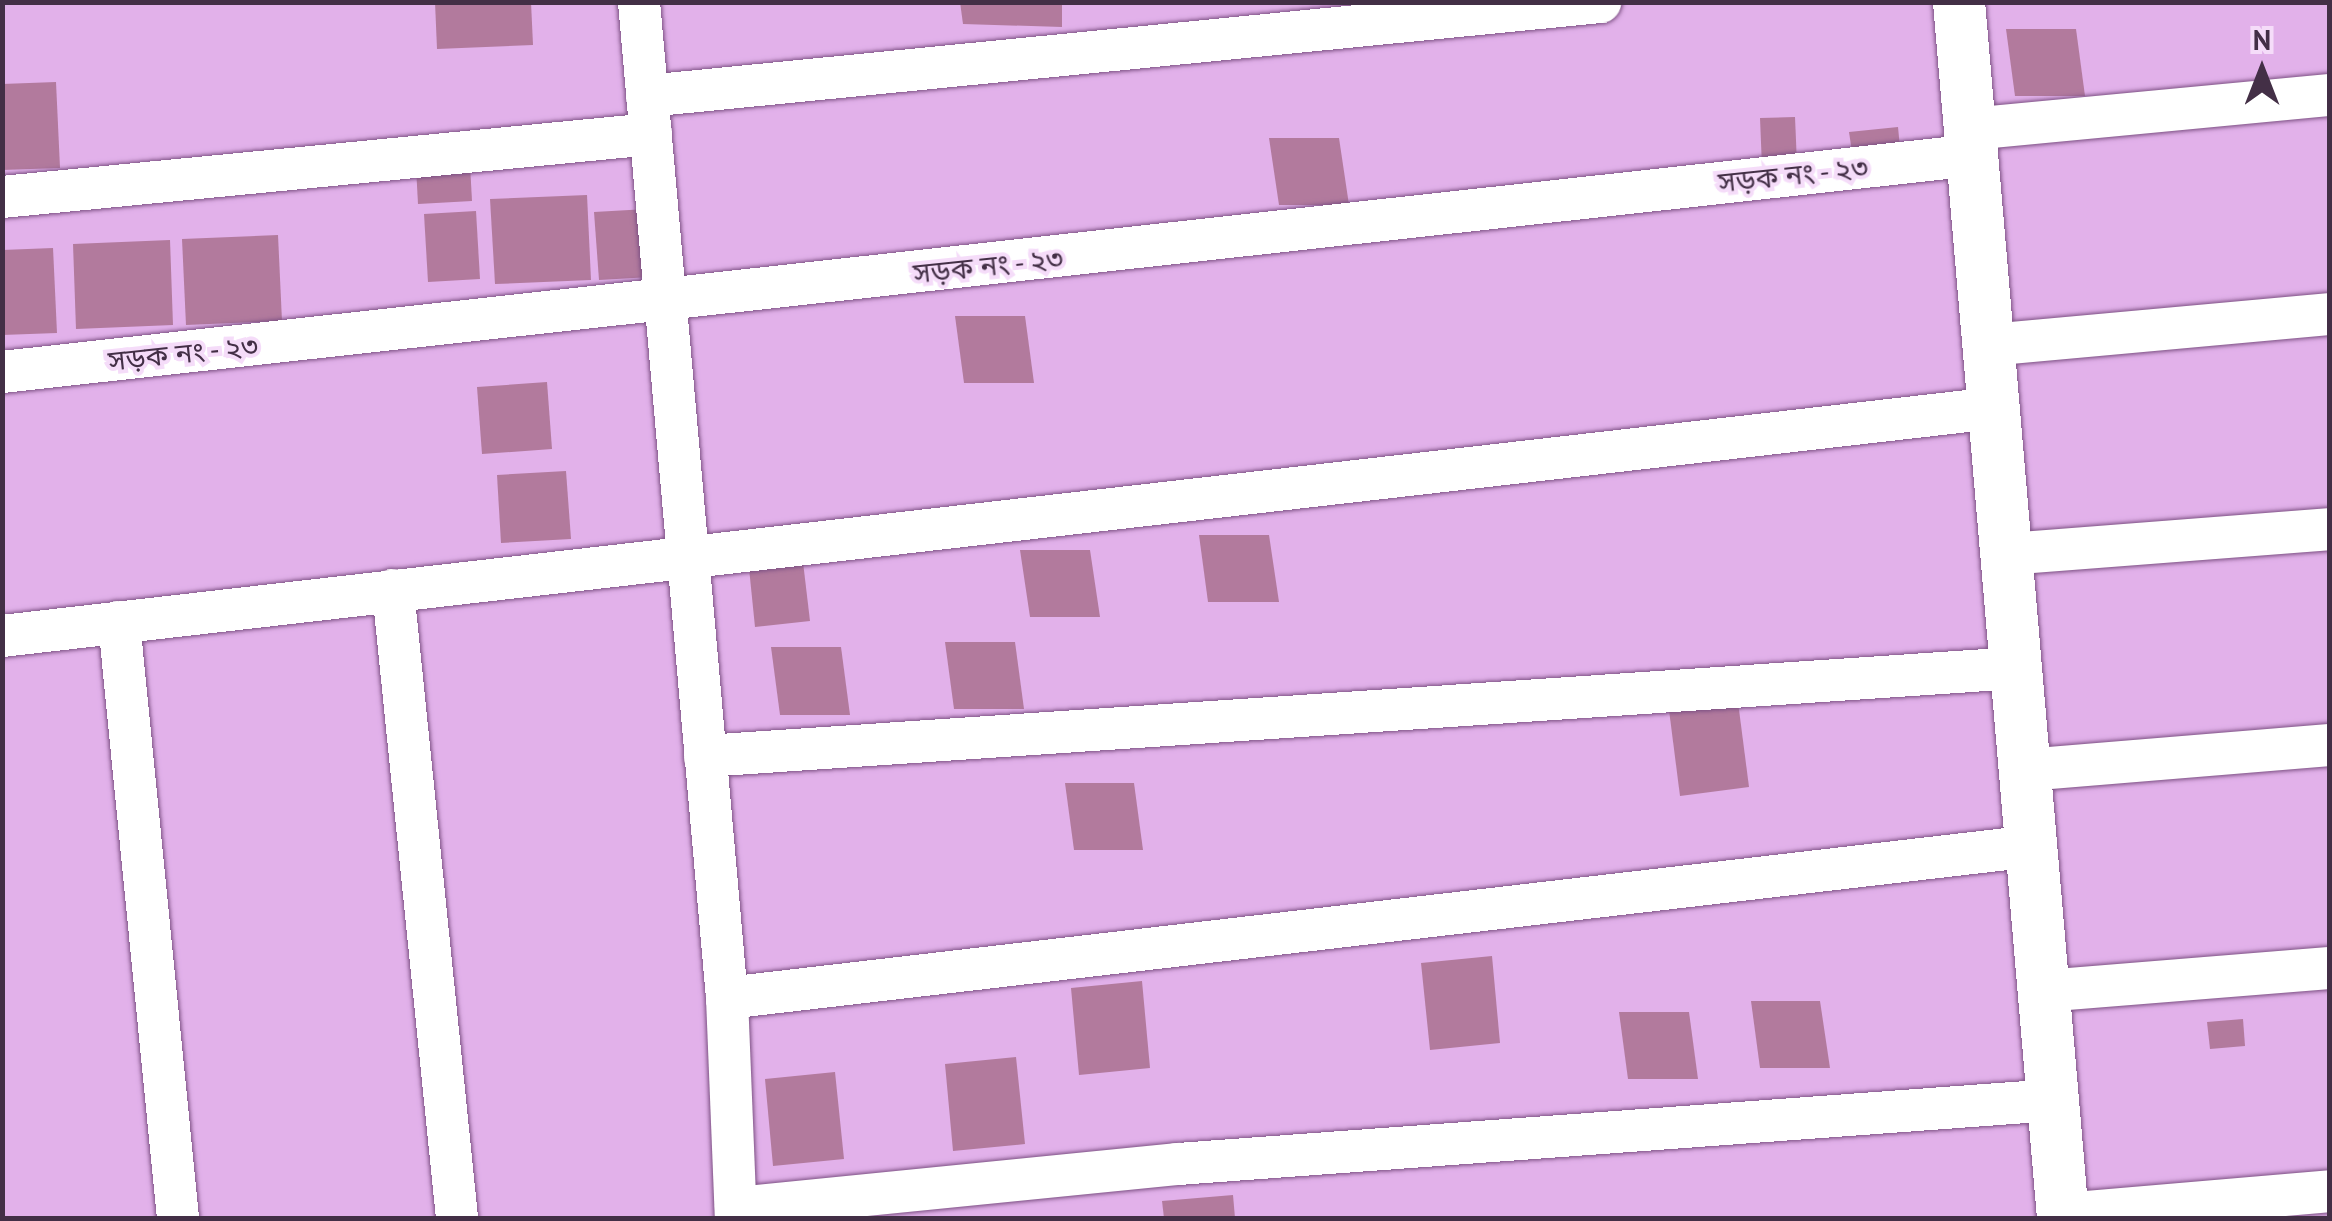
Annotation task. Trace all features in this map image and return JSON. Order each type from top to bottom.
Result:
[{"type":"street","points":[[639,2],[727,998],[736,1213],[1178,1164],[2054,1100]]},
{"type":"street","points":[[2,196],[1600,2]]},
{"type":"street","points":[[1959,2],[2064,1217],[2330,1191]]},
{"type":"street","name":"সড়ক নং - ২৩","points":[[2,372],[666,302],[2330,95]]},
{"type":"street","points":[[1988,344],[2330,314]]},
{"type":"street","points":[[2,636],[688,553],[1995,408]]},
{"type":"street","points":[[2006,554],[2330,528]]},
{"type":"street","points":[[394,590],[457,1218]]},
{"type":"street","points":[[119,622],[178,1218]]},
{"type":"street","points":[[706,756],[2016,668]]},
{"type":"street","points":[[2025,770],[2330,745]]},
{"type":"street","points":[[727,998],[2032,846]]},
{"type":"street","points":[[2044,991],[2330,968]]},
{"type":"building","points":[[435,2],[531,2],[533,45],[437,49]]},
{"type":"building","points":[[960,2],[1062,2],[1062,27],[963,24]]},
{"type":"building","points":[[2006,29],[2076,29],[2085,96],[2015,96]]},
{"type":"building","points":[[56,82],[60,168],[2,170],[2,84]]},
{"type":"building","points":[[1795,117],[1797,164],[1762,167],[1760,118]]},
{"type":"building","points":[[1898,127],[1900,148],[1852,152],[1849,132]]},
{"type":"building","points":[[1269,138],[1339,138],[1349,205],[1279,205]]},
{"type":"building","points":[[470,164],[472,201],[418,204],[416,167]]},
{"type":"building","points":[[587,195],[591,280],[495,284],[490,199]]},
{"type":"building","points":[[647,209],[651,277],[599,280],[594,212]]},
{"type":"building","points":[[476,211],[480,279],[428,282],[424,214]]},
{"type":"building","points":[[278,235],[282,321],[186,325],[182,239]]},
{"type":"building","points":[[170,240],[173,325],[76,329],[73,244]]},
{"type":"building","points":[[53,248],[57,333],[2,335],[2,250]]},
{"type":"building","points":[[955,316],[1025,316],[1034,383],[964,383]]},
{"type":"building","points":[[547,382],[552,449],[482,454],[477,387]]},
{"type":"building","points":[[566,471],[571,539],[501,543],[497,475]]},
{"type":"building","points":[[1199,535],[1269,535],[1279,602],[1208,602]]},
{"type":"building","points":[[1020,550],[1090,550],[1100,617],[1030,617]]},
{"type":"building","points":[[803,562],[810,621],[755,627],[749,568]]},
{"type":"building","points":[[945,642],[1015,642],[1024,709],[954,709]]},
{"type":"building","points":[[771,647],[841,647],[850,715],[780,715]]},
{"type":"building","points":[[1738,702],[1749,787],[1680,796],[1669,710]]},
{"type":"building","points":[[1065,783],[1134,783],[1143,850],[1074,850]]},
{"type":"building","points":[[1492,956],[1500,1043],[1430,1050],[1421,963]]},
{"type":"building","points":[[1142,981],[1150,1068],[1079,1075],[1071,988]]},
{"type":"building","points":[[1751,1001],[1820,1001],[1830,1068],[1760,1068]]},
{"type":"building","points":[[1619,1012],[1689,1012],[1698,1079],[1628,1079]]},
{"type":"building","points":[[2243,1019],[2245,1046],[2210,1049],[2207,1022]]},
{"type":"building","points":[[1016,1057],[1025,1144],[953,1151],[945,1064]]},
{"type":"building","points":[[835,1072],[844,1159],[773,1166],[765,1079]]},
{"type":"building","points":[[1233,1195],[1235,1218],[1164,1218],[1162,1201]]}]
